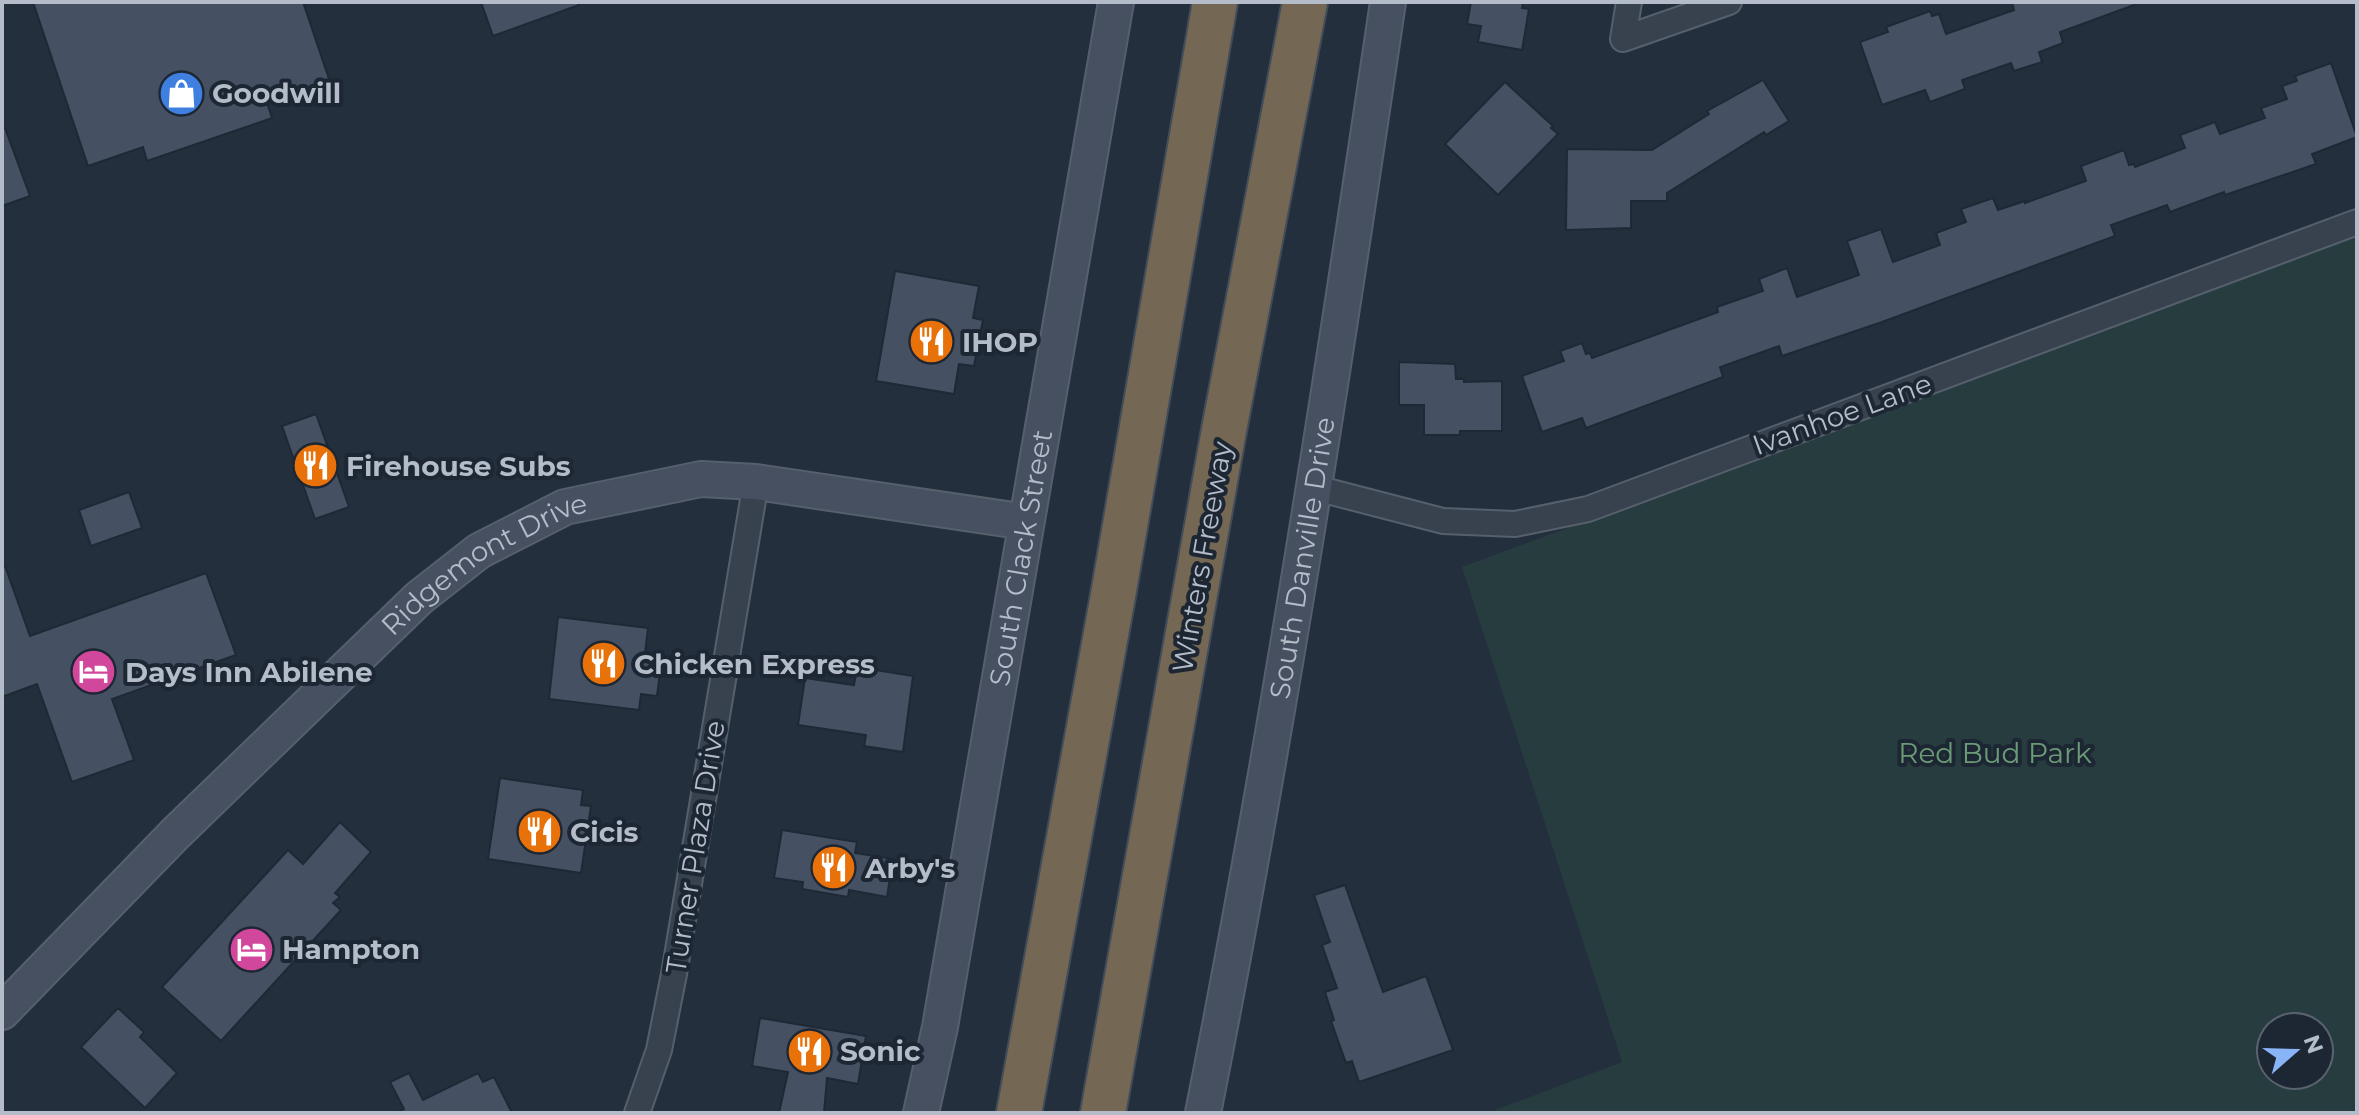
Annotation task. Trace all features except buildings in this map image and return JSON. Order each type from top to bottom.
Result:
[{"type":"highway","points":[[1019,1113],[1120,559],[1215,2]]},
{"type":"highway","name":"Winters Freeway","points":[[1103,1113],[1224,430],[1305,2]]},
{"type":"main road","name":"South Clack Street","points":[[921,1113],[940,1027],[1116,2]]},
{"type":"main road","name":"South Danville Drive","points":[[1203,1113],[1241,922],[1316,488],[1388,2]]},
{"type":"main road","name":"Ridgemont Drive","points":[[2,1012],[175,834],[408,609],[479,551],[565,507],[701,479],[756,482],[820,494],[1026,522]]},
{"type":"street","points":[[1629,2],[1623,39],[1729,2]]},
{"type":"street","name":"Ivanhoe Lane","points":[[1316,488],[1443,521],[1515,524],[1588,509],[2357,222]]},
{"type":"street","name":"Turner Plaza Drive","points":[[637,1113],[659,1050],[674,974],[756,482]]},
{"type":"green space","name":"Red Bud Park","points":[[2357,236],[2357,1113],[1488,1113],[1622,1062],[1462,567]]},
{"type":"place","name":"Goodwill","points":[[181,93]]},
{"type":"place","name":"IHOP","points":[[931,342]]},
{"type":"place","name":"Firehouse Subs","points":[[315,466]]},
{"type":"place","name":"Chicken Express","points":[[603,664]]},
{"type":"place","name":"Days Inn Abilene","points":[[94,672]]},
{"type":"place","name":"Cicis","points":[[539,832]]},
{"type":"place","name":"Arby's","points":[[834,868]]},
{"type":"place","name":"Hampton","points":[[251,949]]},
{"type":"place","name":"Sonic","points":[[809,1051]]}]
